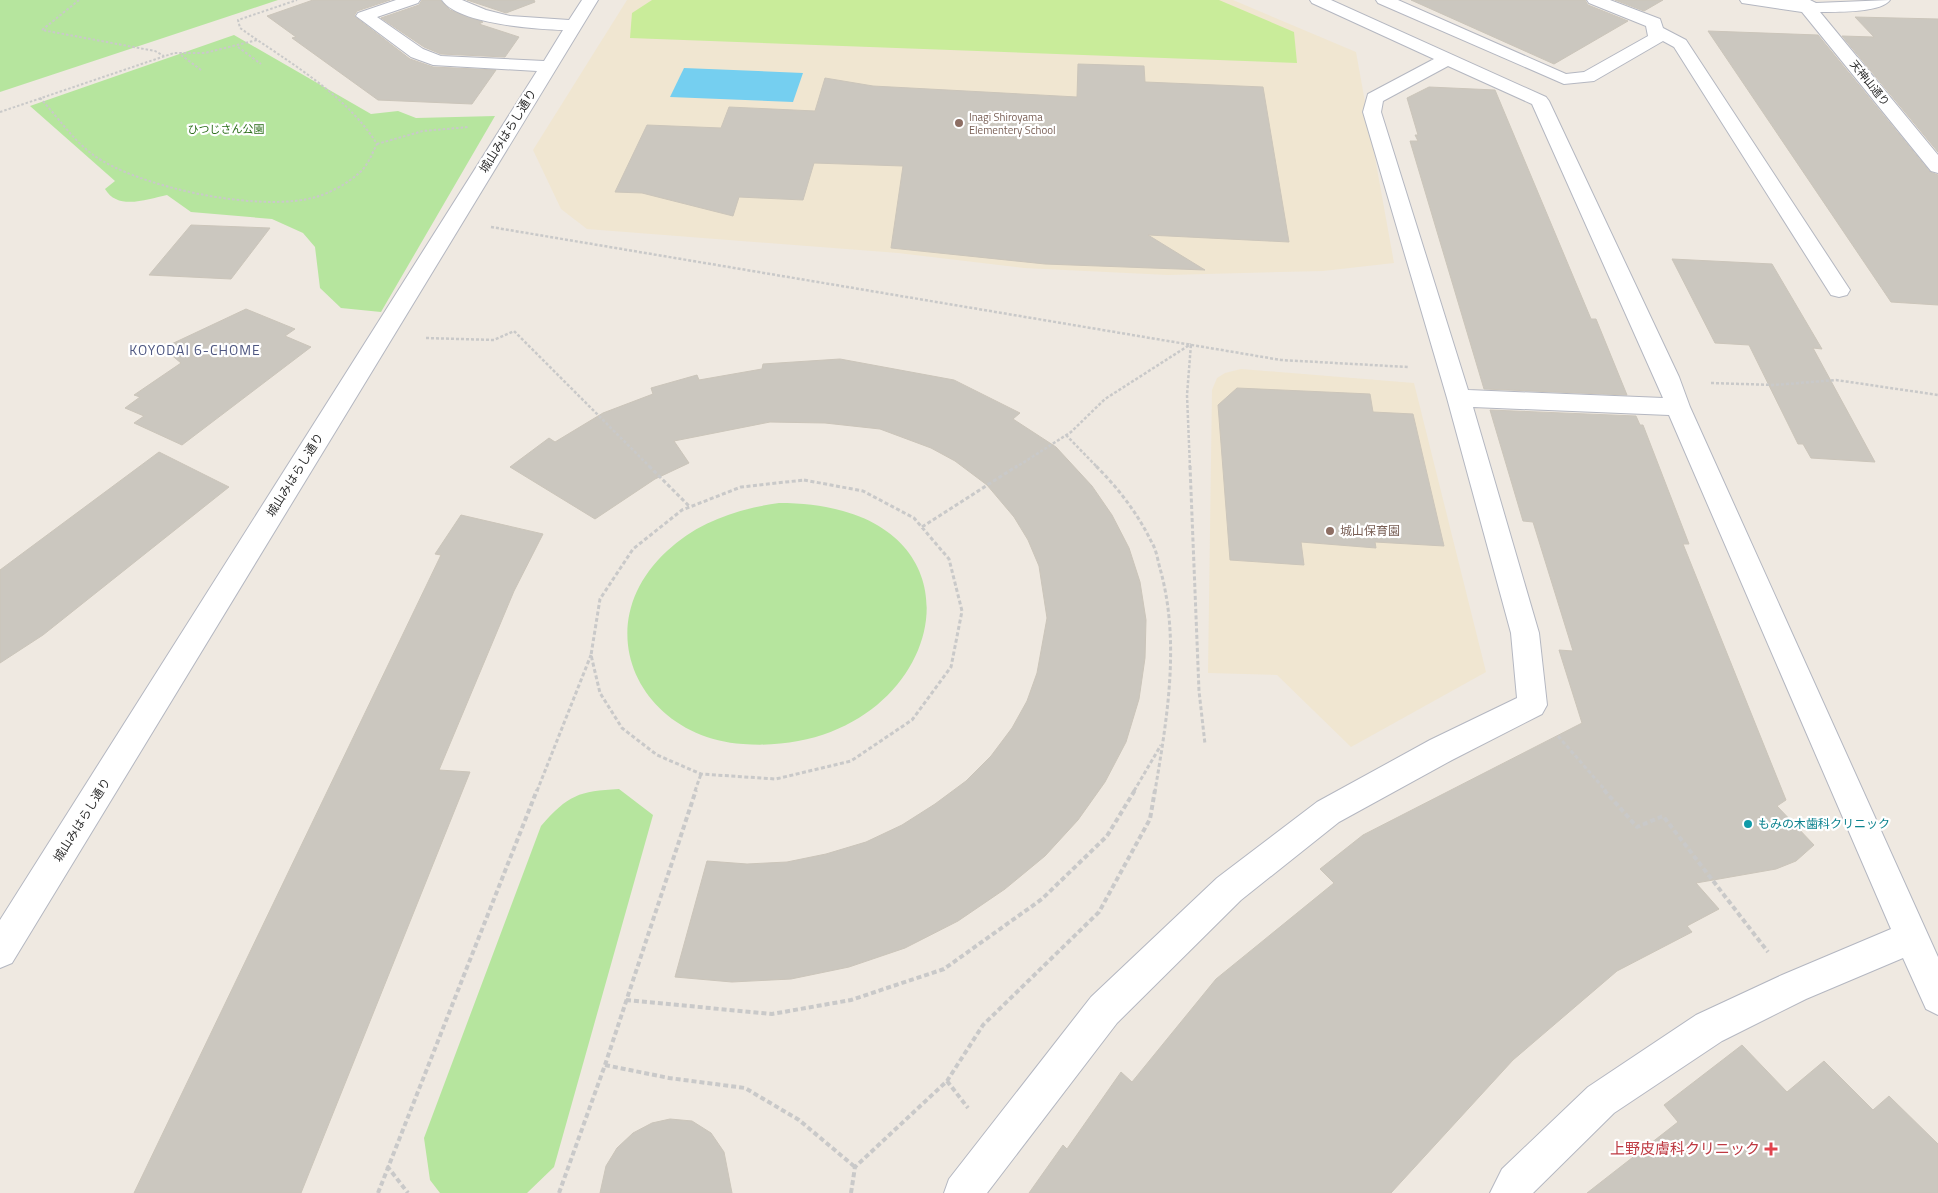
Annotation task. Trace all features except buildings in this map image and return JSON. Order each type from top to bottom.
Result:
[{"type":"street","points":[[412,0],[364,16],[417,53],[439,61],[549,66]]},
{"type":"street","points":[[450,0],[483,16],[504,22],[574,24]]},
{"type":"street","name":"城山みはらし通り","points":[[0,951],[590,0]]},
{"type":"street","points":[[1318,0],[1540,101],[1667,377],[1678,407],[1910,938],[1938,997]]},
{"type":"street","points":[[1384,0],[1564,78],[1588,77],[1656,38],[1654,23],[1596,0]]},
{"type":"street","points":[[1748,0],[1774,5],[1804,3],[1852,6],[1870,5],[1882,0]]},
{"type":"street","name":"天神山通り","points":[[1804,3],[1938,167]]},
{"type":"street","points":[[1656,30],[1680,44],[1839,290]]},
{"type":"street","points":[[963,1193],[1104,1010],[1229,889],[1328,812],[1441,750],[1532,705],[1525,633],[1459,398],[1448,368],[1372,112],[1374,98],[1448,59]]},
{"type":"street","points":[[1459,398],[1678,407]]},
{"type":"street","points":[[1509,1193],[1516,1183],[1601,1100],[1709,1028],[1794,987],[1910,938]]},
{"type":"path","points":[[79,0],[42,30],[155,51],[165,56]]},
{"type":"path","points":[[297,0],[238,20],[240,28],[348,107],[373,135],[377,144]]},
{"type":"path","points":[[0,112],[174,53],[203,53],[238,47],[256,40]]},
{"type":"path","points":[[238,47],[261,64]]},
{"type":"path","points":[[181,54],[201,70]]},
{"type":"path","points":[[40,98],[92,154],[132,175],[198,193],[279,202],[317,197],[361,172],[377,144],[413,133],[448,126],[478,127]]},
{"type":"path","points":[[485,226],[1281,360],[1448,368]]},
{"type":"path","points":[[418,337],[494,340],[514,331],[690,507]]},
{"type":"path","points":[[922,527],[1066,435],[1105,399],[1191,344]]},
{"type":"path","points":[[1191,344],[1187,395],[1199,690],[1205,744]]},
{"type":"path","points":[[1667,377],[1726,385],[1774,386],[1836,380],[1938,395]]},
{"type":"path","points":[[851,1193],[855,1168],[947,1081],[983,1025],[1099,912],[1150,819],[1163,742],[1172,662],[1168,595],[1153,544],[1123,494],[1066,435]]},
{"type":"path","points":[[378,1193],[387,1166],[591,655],[600,599],[633,549],[682,510],[741,487],[804,480],[864,491],[914,518],[949,559],[962,611],[951,667],[912,720],[851,761],[776,780],[701,774],[656,755],[622,728],[600,693],[591,655]]},
{"type":"path","points":[[1532,705],[1636,827],[1663,816],[1794,987]]},
{"type":"path","points":[[626,1000],[772,1014],[851,1000],[944,969],[1042,899],[1107,836],[1163,742]]},
{"type":"path","points":[[559,1193],[605,1065],[701,774]]},
{"type":"path","points":[[605,1065],[669,1078],[745,1088],[799,1120],[855,1168]]},
{"type":"path","points":[[387,1166],[408,1193]]},
{"type":"shaded area","name":"Inagi Shiroyama Elementery School","points":[[627,0],[1233,0],[1356,52],[1394,263],[1323,271],[1168,275],[1024,268],[898,253],[587,229],[561,209],[533,150]]},
{"type":"shaded area","name":"城山保育園","points":[[1241,369],[1414,383],[1486,672],[1351,747],[1277,675],[1208,673],[1212,390],[1217,378],[1225,373]]},
{"type":"green space","points":[[0,0],[278,0],[0,92]]},
{"type":"green space","points":[[652,0],[1219,0],[1294,32],[1297,63],[630,38],[632,13]]},
{"type":"green space","name":"ひつじさん公園","points":[[234,35],[371,114],[398,111],[416,118],[495,116],[381,312],[341,308],[320,288],[315,247],[303,233],[272,219],[191,212],[167,195],[133,202],[117,200],[105,189],[115,181],[30,106]]},
{"type":"green space","points":[[779,503],[853,514],[900,543],[924,583],[924,629],[905,674],[867,713],[812,738],[743,744],[707,737],[676,722],[652,700],[636,673],[628,644],[630,612],[642,581],[667,551],[679,541],[719,518],[748,509]]},
{"type":"green space","points":[[619,789],[653,815],[554,1167],[527,1193],[440,1193],[430,1180],[424,1138],[541,826],[559,807],[575,797],[594,791]]},
{"type":"water","points":[[684,68],[803,73],[793,102],[670,97]]},
{"type":"place","name":"Inagi Shiroyama Elementery School","points":[[959,123]]},
{"type":"place","name":"城山保育園","points":[[1330,531]]},
{"type":"place","name":"もみの木歯科クリニック","points":[[1748,824]]},
{"type":"place","name":"上野皮膚科クリニック","points":[[1771,1149]]},
{"type":"district","name":"KOYODAI 6-CHOME","points":[[195,350]]}]
